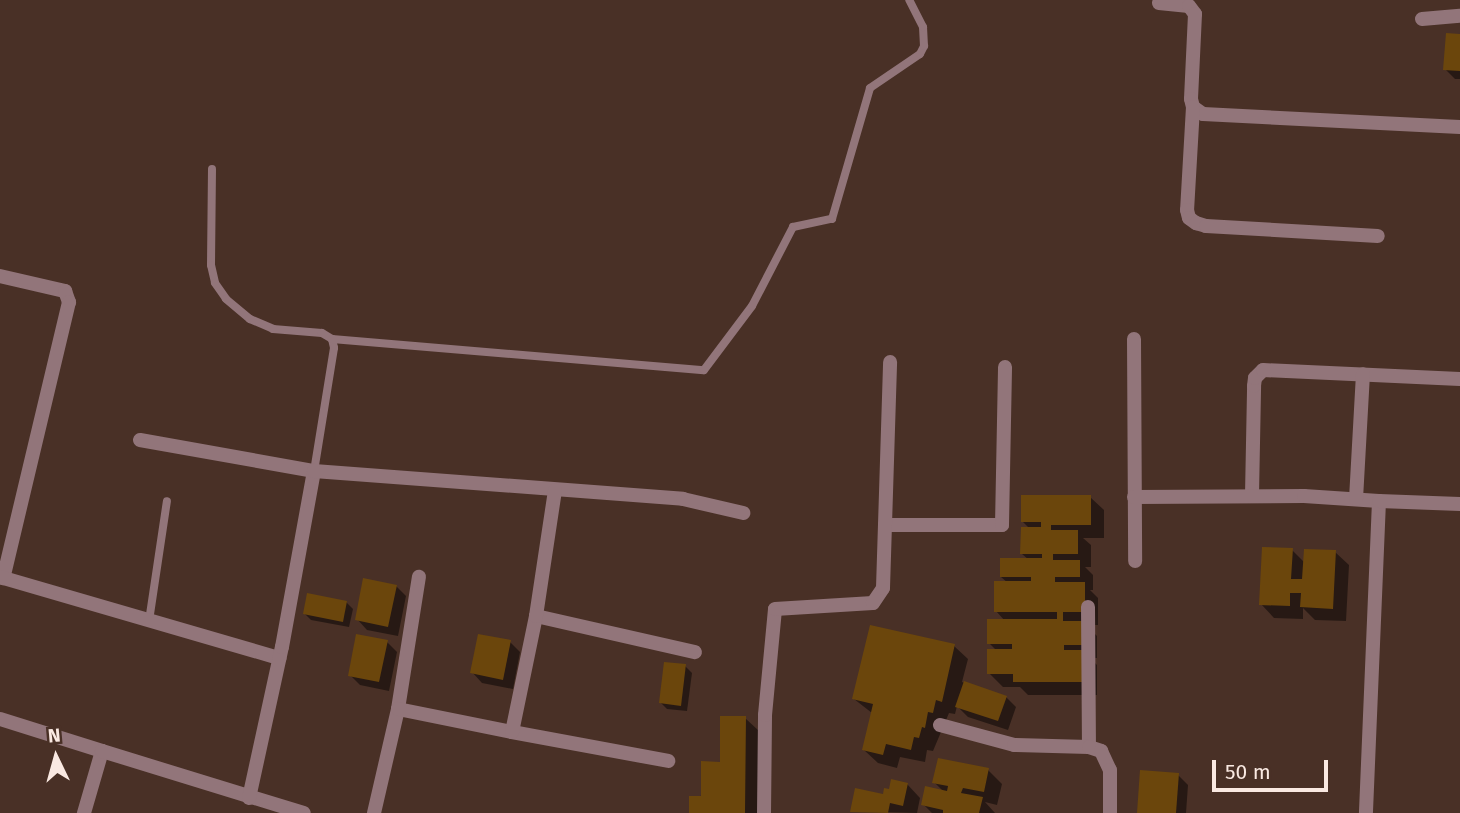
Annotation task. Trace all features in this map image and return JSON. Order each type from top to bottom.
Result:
[{"type":"street","points":[[1159,3],[1189,6],[1195,14],[1194,107],[1187,210],[1189,218],[1206,226],[1378,236]]},
{"type":"street","points":[[1422,19],[1460,16]]},
{"type":"street","points":[[1194,107],[1203,114],[1215,117],[1460,127]]},
{"type":"street","points":[[0,276],[65,291],[69,302],[1,578],[279,658]]},
{"type":"street","points":[[1134,339],[1135,561]]},
{"type":"street","points":[[764,813],[765,715],[775,609],[873,603],[883,588],[890,362]]},
{"type":"street","points":[[885,525],[1002,525],[1005,367]]},
{"type":"street","points":[[1252,495],[1254,386],[1258,373],[1269,369],[1460,379]]},
{"type":"street","points":[[1356,499],[1363,374]]},
{"type":"street","points":[[140,440],[314,471],[683,499],[743,513]]},
{"type":"street","points":[[249,798],[279,658],[314,471]]},
{"type":"street","points":[[512,732],[536,616],[555,490]]},
{"type":"street","points":[[1134,497],[1252,495],[1460,504]]},
{"type":"street","points":[[1366,813],[1379,501]]},
{"type":"street","points":[[374,813],[398,709],[419,577]]},
{"type":"street","points":[[1088,607],[1089,747]]},
{"type":"street","points":[[536,616],[695,652]]},
{"type":"street","points":[[398,709],[668,761]]},
{"type":"street","points":[[0,719],[304,813]]},
{"type":"street","points":[[940,724],[1014,745],[1089,747],[1101,751],[1110,770],[1110,813]]},
{"type":"street","points":[[84,813],[102,751]]},
{"type":"lane","points":[[212,169],[211,265],[215,283],[226,299],[250,319],[273,329],[322,333],[332,339],[704,370],[752,306],[793,227],[832,219],[870,88],[920,54],[924,46],[923,27],[909,0]]},
{"type":"lane","points":[[314,471],[334,348],[332,339]]},
{"type":"lane","points":[[149,621],[167,501]]},
{"type":"building","points":[[1446,33],[1460,34],[1460,71],[1443,70]]},
{"type":"building","points":[[1021,495],[1091,495],[1091,525],[1051,525],[1051,530],[1078,530],[1078,554],[1053,554],[1053,560],[1080,560],[1080,577],[1055,577],[1055,582],[1085,582],[1085,612],[1063,612],[1063,621],[1085,621],[1084,645],[1064,645],[1064,650],[1084,650],[1084,682],[1013,682],[1013,674],[987,674],[987,649],[1012,649],[1012,644],[987,644],[987,619],[1057,619],[1057,612],[994,612],[994,581],[1031,581],[1031,577],[1000,577],[1000,558],[1042,558],[1042,554],[1020,554],[1021,527],[1041,527],[1041,522],[1021,522]]},
{"type":"building","points":[[1262,547],[1293,548],[1291,579],[1302,579],[1304,549],[1336,550],[1333,609],[1300,607],[1301,593],[1290,593],[1290,606],[1259,605]]},
{"type":"building","points":[[363,578],[397,585],[388,627],[355,620]]},
{"type":"building","points":[[307,593],[347,601],[343,622],[303,614]]},
{"type":"building","points":[[870,625],[955,644],[942,702],[936,700],[933,713],[928,712],[925,728],[922,727],[919,738],[914,737],[911,750],[886,744],[883,755],[862,750],[873,704],[852,699]]},
{"type":"building","points":[[356,634],[388,640],[379,682],[348,676]]},
{"type":"building","points":[[478,634],[511,640],[503,680],[470,673]]},
{"type":"building","points":[[664,662],[686,664],[681,706],[659,703]]},
{"type":"building","points":[[964,681],[1007,696],[998,721],[955,707]]},
{"type":"building","points":[[720,716],[746,716],[745,813],[689,813],[689,796],[701,796],[701,761],[720,762]]},
{"type":"building","points":[[938,758],[989,768],[984,792],[963,788],[961,793],[983,797],[979,813],[943,813],[943,810],[921,805],[925,786],[947,791],[948,786],[932,783]]},
{"type":"building","points":[[1140,770],[1179,773],[1176,813],[1137,813]]},
{"type":"building","points":[[891,779],[908,783],[903,806],[890,803],[888,813],[850,812],[855,788],[883,794],[884,788],[889,789]]}]
